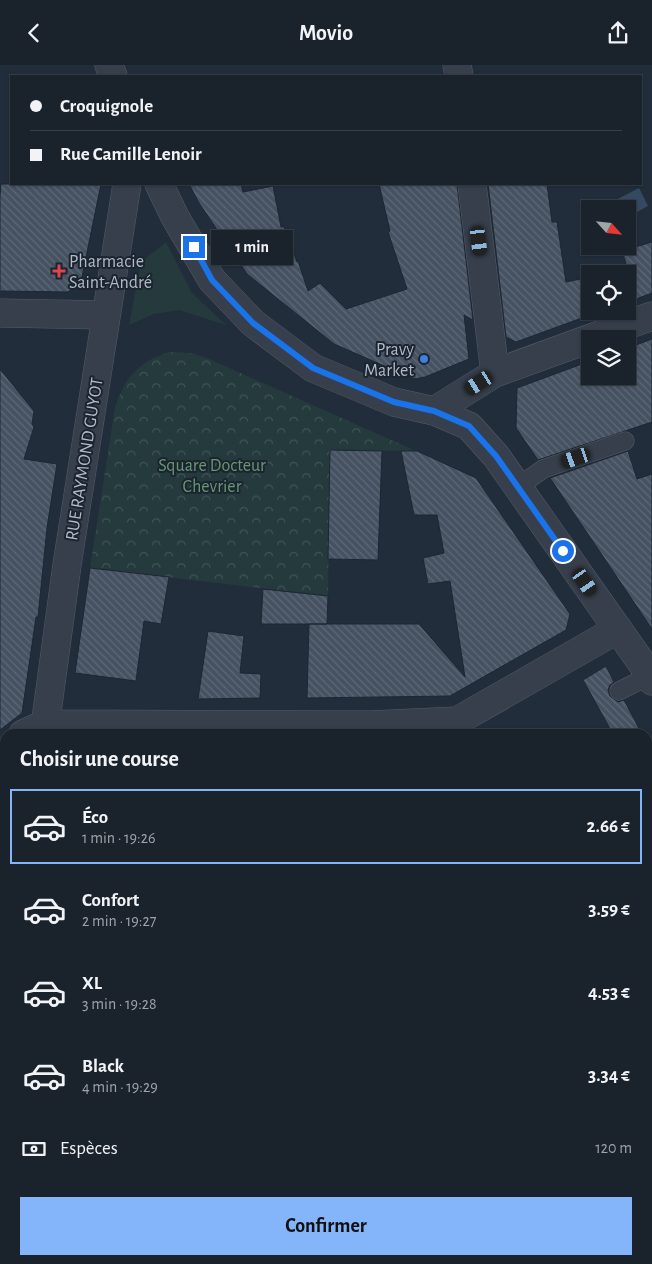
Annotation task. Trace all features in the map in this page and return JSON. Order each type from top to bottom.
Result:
[{"type":"street","name":"RUE RAYMOND GUYOT","points":[[37,729],[67,565],[127,185]]},
{"type":"street","points":[[159,185],[175,217],[212,280],[253,323],[313,368],[394,402],[434,411],[469,426],[496,456],[649,671]]},
{"type":"street","points":[[472,185],[495,373]]},
{"type":"street","points":[[0,313],[106,315]]},
{"type":"street","points":[[434,411],[495,373],[652,316]]},
{"type":"street","points":[[370,729],[457,721],[618,629]]},
{"type":"lane","points":[[518,487],[544,469],[626,441]]},
{"type":"lane","points":[[620,691],[649,671]]},
{"type":"green space","points":[[166,242],[192,293],[226,325],[179,310],[154,314],[129,325],[141,262]]},
{"type":"green space","name":"Square Docteur Chevrier","points":[[169,352],[192,353],[209,359],[416,451],[330,450],[328,596],[90,568],[115,408],[119,397],[128,379],[134,372],[149,361]]},
{"type":"water","points":[[639,188],[648,206],[636,213],[636,200],[616,200]]},
{"type":"building","points":[[1,184],[101,185],[81,282],[68,292],[0,291]]},
{"type":"building","points":[[190,185],[241,185],[243,192],[273,186],[281,227],[284,227],[288,242],[290,241],[308,291],[320,283],[346,309],[407,289],[388,232],[390,231],[379,185],[457,185],[473,320],[464,315],[469,359],[425,377],[414,379],[334,344],[247,274],[199,203]]},
{"type":"building","points":[[488,185],[547,185],[552,222],[557,222],[566,282],[581,279],[581,318],[516,342],[506,337]]},
{"type":"building","points":[[652,242],[652,293],[636,299],[636,265],[626,265],[623,255],[636,255],[636,247]]},
{"type":"building","points":[[652,339],[652,422],[538,460],[516,428],[517,388],[581,364],[581,385],[636,385],[636,345]]},
{"type":"building","points":[[0,369],[34,411],[32,424],[34,427],[24,459],[57,464],[47,528],[38,617],[36,617],[22,713],[0,729]]},
{"type":"building","points":[[330,450],[382,451],[378,560],[328,559]]},
{"type":"building","points":[[401,451],[417,451],[476,478],[570,614],[566,630],[450,696],[307,698],[309,624],[419,624],[465,677],[450,581],[428,584],[423,558],[444,553],[437,515],[414,515]]},
{"type":"building","points":[[628,451],[637,479],[652,474],[652,629],[550,478]]},
{"type":"building","points":[[90,568],[169,577],[161,624],[144,621],[136,681],[75,673]]},
{"type":"building","points":[[263,589],[328,596],[327,624],[261,624]]},
{"type":"building","points":[[208,631],[244,636],[240,673],[261,674],[260,698],[198,699]]},
{"type":"building","points":[[606,666],[614,682],[608,690],[610,696],[618,702],[624,700],[639,729],[610,729],[583,680]]},
{"type":"place","name":"Pharmacie Saint-André","points":[[59,271]]},
{"type":"place","name":"Pravy Market","points":[[424,359]]},
{"type":"route","points":[[194,247],[212,280],[253,323],[313,368],[394,402],[434,411],[469,426],[496,456],[563,551]]}]
